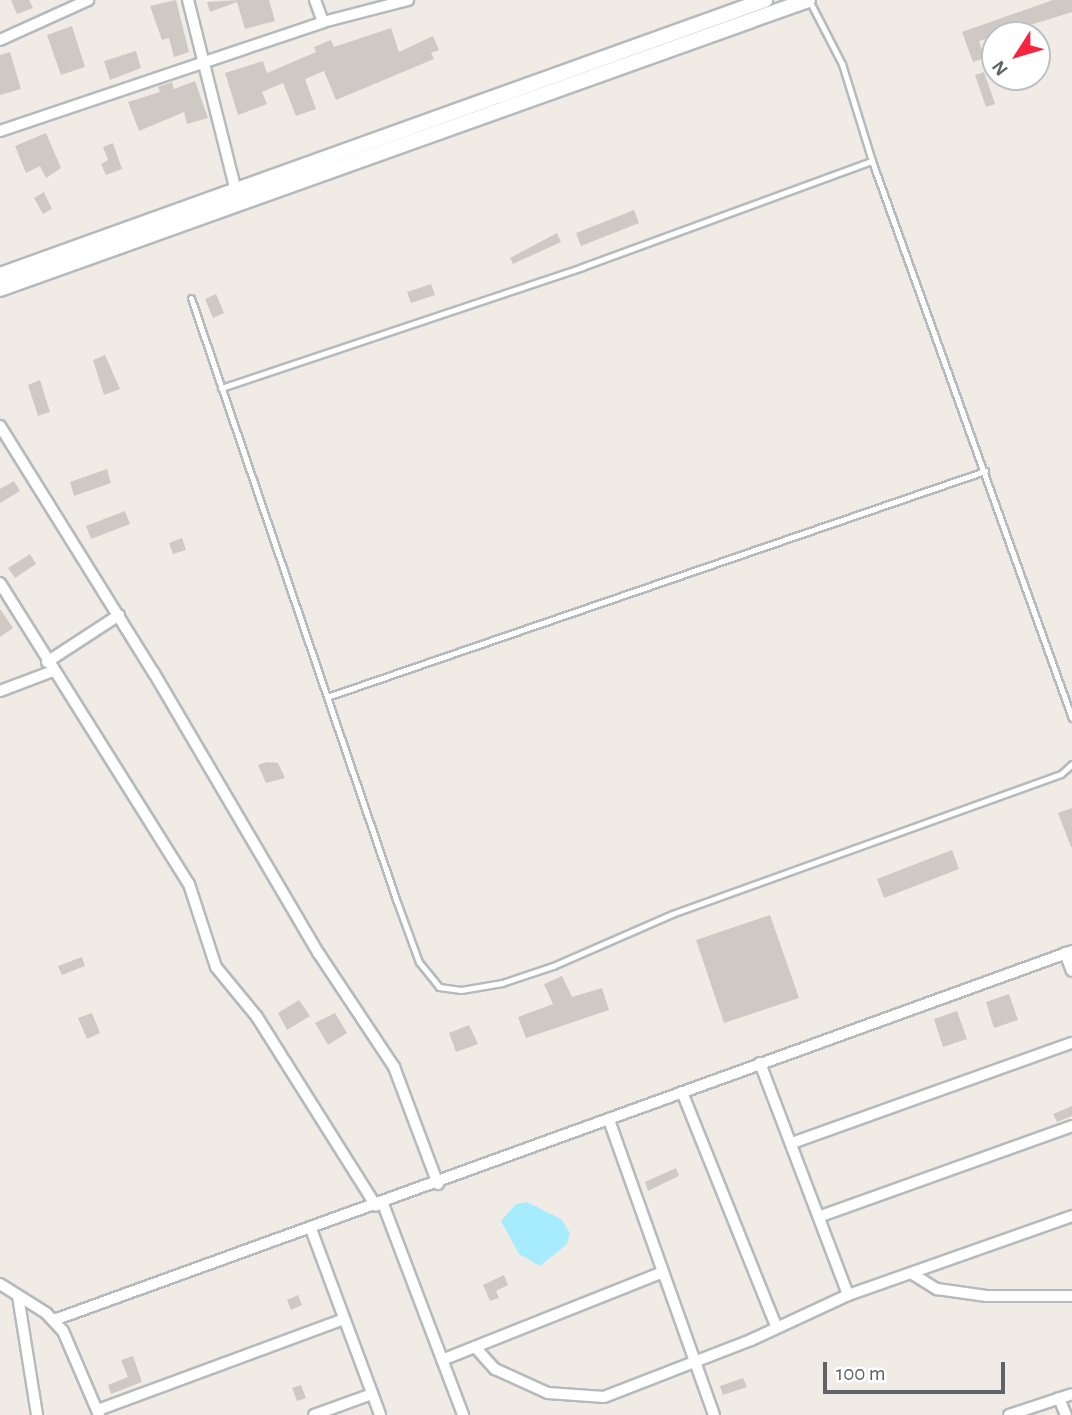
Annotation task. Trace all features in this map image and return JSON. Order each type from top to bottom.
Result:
[{"type":"street","points":[[0,40],[88,0]]},
{"type":"street","points":[[188,0],[236,191]]},
{"type":"street","points":[[315,0],[323,22]]},
{"type":"street","points":[[0,131],[323,22],[408,0]]},
{"type":"street","points":[[0,275],[765,0]]},
{"type":"street","points":[[0,289],[808,0]]},
{"type":"street","points":[[0,426],[119,615],[319,954],[394,1067],[438,1184]]},
{"type":"street","points":[[0,583],[189,884],[216,967],[257,1017],[380,1205],[463,1415]]},
{"type":"street","points":[[0,691],[50,666],[119,615]]},
{"type":"street","points":[[54,1320],[438,1184],[760,1063],[1069,952],[1072,971]]},
{"type":"street","points":[[792,1143],[1072,1043]]},
{"type":"street","points":[[760,1063],[821,1216],[848,1295]]},
{"type":"street","points":[[682,1092],[776,1326]]},
{"type":"street","points":[[608,1120],[714,1415]]},
{"type":"street","points":[[821,1216],[1072,1126]]},
{"type":"street","points":[[475,1347],[495,1369],[548,1393],[604,1397],[848,1295],[1072,1216]]},
{"type":"street","points":[[311,1229],[380,1415]]},
{"type":"street","points":[[442,1360],[663,1272]]},
{"type":"street","points":[[911,1273],[937,1289],[950,1291],[987,1296],[1072,1296]]},
{"type":"street","points":[[0,1284],[54,1320],[77,1356],[99,1413],[345,1319]]},
{"type":"street","points":[[18,1296],[37,1415]]},
{"type":"street","points":[[314,1415],[372,1394]]},
{"type":"street","points":[[1009,1415],[1072,1394]]},
{"type":"street","points":[[1059,1398],[1066,1415]]},
{"type":"lane","points":[[808,0],[842,64],[872,161],[1072,718]]},
{"type":"lane","points":[[221,388],[582,267],[872,161]]},
{"type":"lane","points":[[191,298],[419,962],[439,987],[461,990],[502,983],[553,966],[685,909],[1062,774],[1072,764]]},
{"type":"lane","points":[[327,697],[985,471]]},
{"type":"water","points":[[527,1202],[561,1219],[570,1233],[567,1244],[540,1266],[519,1254],[501,1221],[516,1204]]},
{"type":"building","points":[[11,0],[29,0],[33,8],[17,14]]},
{"type":"building","points":[[176,0],[189,52],[174,57],[169,38],[162,40],[150,6]]},
{"type":"building","points":[[269,0],[275,21],[245,29],[237,2],[210,12],[207,2]]},
{"type":"building","points":[[1053,0],[1072,0],[1072,12],[1043,21],[993,21]]},
{"type":"building","points":[[981,25],[981,59],[973,62],[962,32]]},
{"type":"building","points":[[72,26],[85,67],[61,75],[47,35]]},
{"type":"building","points":[[391,28],[399,52],[433,36],[439,50],[431,53],[434,59],[336,100],[324,71],[305,79],[316,109],[296,116],[283,83],[262,92],[267,104],[238,115],[225,73],[263,61],[267,73],[316,52],[314,47],[331,40],[334,47]]},
{"type":"building","points":[[136,51],[141,68],[110,80],[104,61]]},
{"type":"building","points":[[10,52],[21,89],[0,95],[0,55]]},
{"type":"building","points":[[981,73],[981,91],[991,91],[995,104],[986,107],[975,75]]},
{"type":"building","points":[[195,81],[208,118],[187,124],[184,112],[139,131],[128,102],[160,92],[158,87],[172,82],[174,89]]},
{"type":"building","points":[[46,133],[61,168],[46,178],[40,166],[26,173],[15,146]]},
{"type":"building","points":[[113,143],[122,169],[106,175],[101,164],[108,160],[103,147]]},
{"type":"building","points":[[44,192],[52,209],[43,214],[34,198]]},
{"type":"building","points":[[634,210],[639,223],[581,246],[576,233]]},
{"type":"building","points":[[557,233],[561,242],[513,264],[510,258]]},
{"type":"building","points":[[431,284],[435,295],[411,303],[407,292]]},
{"type":"building","points":[[216,294],[224,313],[213,318],[205,299]]},
{"type":"building","points":[[105,355],[120,389],[104,395],[93,360]]},
{"type":"building","points":[[40,380],[50,412],[38,416],[28,385]]},
{"type":"building","points":[[107,469],[111,483],[74,496],[70,482]]},
{"type":"building","points":[[14,481],[20,491],[0,503],[0,489]]},
{"type":"building","points":[[125,511],[130,524],[91,539],[86,526]]},
{"type":"building","points":[[182,538],[186,550],[173,554],[169,543]]},
{"type":"building","points":[[30,554],[36,564],[15,578],[8,568]]},
{"type":"building","points":[[0,609],[13,628],[0,637]]},
{"type":"building","points":[[278,763],[285,778],[266,783],[258,765]]},
{"type":"building","points":[[1072,808],[1072,847],[1071,847],[1058,813]]},
{"type":"building","points":[[952,850],[959,869],[884,898],[877,879]]},
{"type":"building","points":[[770,915],[799,998],[724,1023],[696,940]]},
{"type":"building","points":[[82,957],[85,966],[62,975],[58,966]]},
{"type":"building","points":[[562,976],[572,997],[602,988],[609,1010],[526,1038],[518,1017],[553,1004],[544,984]]},
{"type":"building","points":[[1009,994],[1018,1020],[994,1028],[986,1002]]},
{"type":"building","points":[[299,1000],[310,1016],[287,1030],[278,1013]]},
{"type":"building","points":[[957,1011],[967,1039],[943,1047],[934,1019]]},
{"type":"building","points":[[92,1013],[100,1033],[87,1039],[78,1018]]},
{"type":"building","points":[[335,1013],[347,1033],[328,1045],[315,1023]]},
{"type":"building","points":[[469,1025],[478,1044],[456,1052],[449,1033]]},
{"type":"building","points":[[1072,1106],[1072,1116],[1057,1122],[1053,1114]]},
{"type":"building","points":[[676,1168],[679,1176],[648,1191],[645,1182]]},
{"type":"building","points":[[504,1275],[508,1285],[496,1291],[499,1298],[490,1301],[483,1285]]},
{"type":"building","points":[[298,1295],[302,1305],[291,1310],[287,1300]]},
{"type":"building","points":[[133,1356],[142,1382],[111,1394],[108,1385],[128,1377],[121,1360]]},
{"type":"building","points":[[743,1378],[747,1387],[723,1395],[720,1386]]},
{"type":"building","points":[[301,1385],[306,1398],[297,1401],[292,1388]]}]
